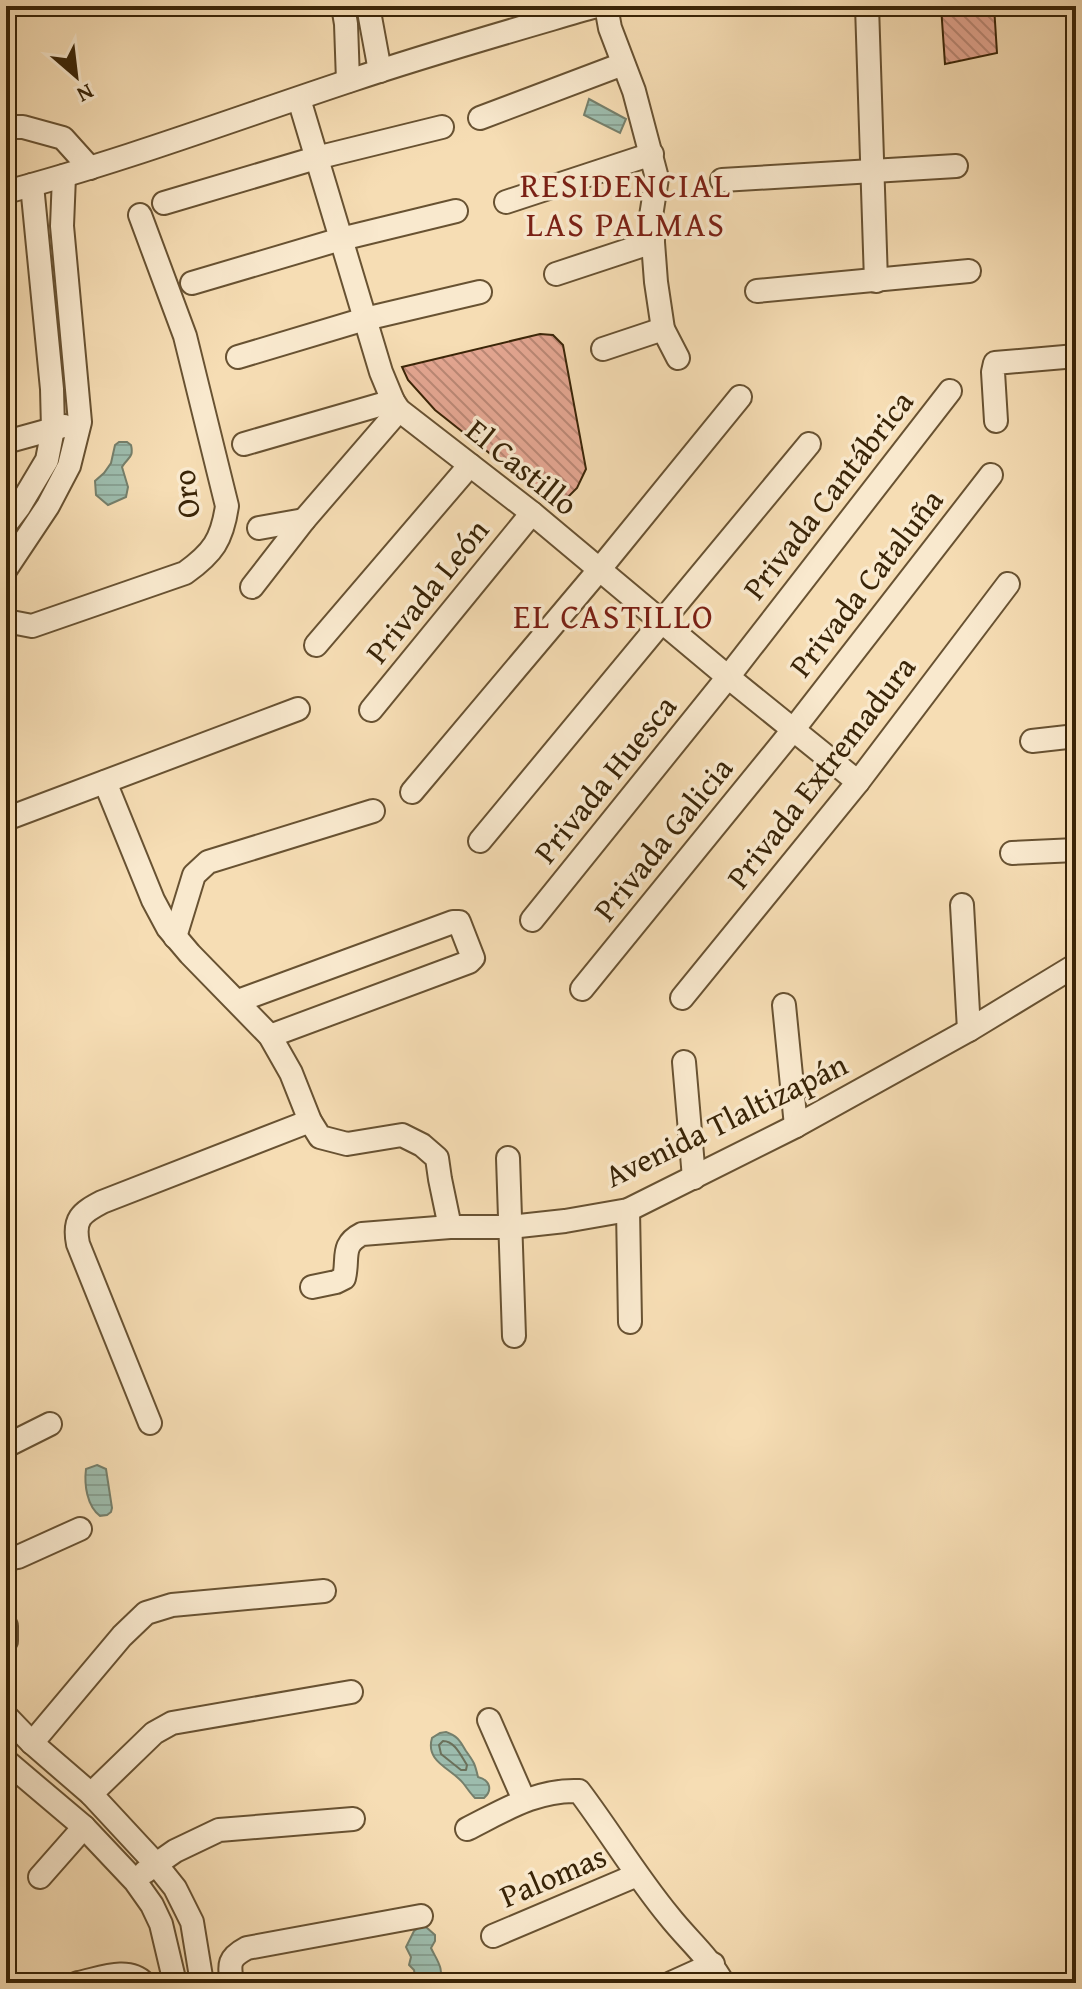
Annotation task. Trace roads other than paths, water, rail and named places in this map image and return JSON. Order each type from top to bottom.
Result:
[{"type":"street","points":[[343,6],[348,81]]},
{"type":"street","points":[[368,6],[380,71]]},
{"type":"street","points":[[6,192],[90,168],[348,81],[596,6]]},
{"type":"street","points":[[606,6],[610,28],[634,91],[657,178],[651,216],[656,282],[663,329],[678,358]]},
{"type":"street","points":[[867,6],[876,281]]},
{"type":"street","points":[[346,46],[373,40]]},
{"type":"street","points":[[480,118],[623,64]]},
{"type":"street","points":[[299,99],[381,372],[396,406]]},
{"type":"street","points":[[6,127],[23,127],[63,138],[90,168]]},
{"type":"street","points":[[164,203],[316,158],[442,127]]},
{"type":"street","points":[[506,202],[652,154]]},
{"type":"street","points":[[722,180],[956,166]]},
{"type":"street","points":[[6,569],[48,506],[69,466],[80,422],[62,226],[64,176]]},
{"type":"street","points":[[6,524],[47,460],[53,429],[52,389],[32,185]]},
{"type":"street","points":[[192,283],[341,239],[456,211]]},
{"type":"street","name":"Oro","points":[[6,621],[32,626],[185,573],[202,561],[215,545],[224,526],[227,506],[185,336],[140,215]]},
{"type":"street","points":[[37,228],[62,226]]},
{"type":"street","points":[[556,274],[653,242]]},
{"type":"street","points":[[757,291],[969,271]]},
{"type":"street","points":[[238,357],[365,319],[480,292]]},
{"type":"street","points":[[603,349],[663,329]]},
{"type":"street","points":[[996,421],[995,363],[1076,356]]},
{"type":"street","name":"Privada Cantábrica","points":[[728,677],[950,391]]},
{"type":"street","points":[[412,792],[740,397]]},
{"type":"street","points":[[244,444],[396,406]]},
{"type":"street","points":[[252,587],[396,406]]},
{"type":"street","name":"El Castillo","points":[[396,406],[532,513],[858,782]]},
{"type":"street","points":[[6,442],[80,422]]},
{"type":"street","points":[[480,841],[809,444]]},
{"type":"street","points":[[316,645],[470,465]]},
{"type":"street","name":"Privada Cataluña","points":[[793,730],[991,475]]},
{"type":"street","name":"Privada León","points":[[371,710],[532,513]]},
{"type":"street","points":[[259,528],[304,520]]},
{"type":"street","name":"Privada Extremadura","points":[[682,998],[858,782],[1008,584]]},
{"type":"street","name":"Privada Huesca","points":[[532,920],[728,677]]},
{"type":"street","points":[[6,819],[298,709]]},
{"type":"street","name":"Privada Galicia","points":[[582,989],[793,730]]},
{"type":"street","points":[[1032,741],[1076,736]]},
{"type":"street","points":[[105,782],[153,900],[175,937],[270,1036],[291,1073],[310,1121],[320,1137],[347,1144],[402,1135],[422,1145],[437,1158],[450,1227]]},
{"type":"street","points":[[175,937],[194,875],[208,862],[373,811]]},
{"type":"street","points":[[1012,853],[1076,850]]},
{"type":"street","points":[[962,905],[969,1030]]},
{"type":"street","points":[[238,1001],[459,922],[473,958],[469,962],[270,1036]]},
{"type":"street","name":"Avenida Tlaltizapán","points":[[312,1287],[344,1278],[351,1240],[362,1234],[450,1227],[510,1227],[628,1210],[796,1126],[969,1030],[1076,965]]},
{"type":"street","points":[[784,1005],[796,1126]]},
{"type":"street","points":[[684,1062],[694,1178]]},
{"type":"street","points":[[150,1423],[78,1244],[78,1219],[102,1202],[310,1121]]},
{"type":"street","points":[[508,1158],[514,1336]]},
{"type":"street","points":[[628,1210],[630,1322]]},
{"type":"street","points":[[6,1446],[50,1424]]},
{"type":"street","points":[[6,1559],[18,1557],[80,1529]]},
{"type":"street","points":[[32,1743],[122,1636],[146,1613],[172,1605],[324,1591]]},
{"type":"street","points":[[6,1626],[6,1641]]},
{"type":"street","points":[[91,1794],[154,1733],[172,1723],[351,1692]]},
{"type":"street","points":[[6,1716],[91,1794],[175,1888],[192,1922],[202,1983]]},
{"type":"street","points":[[489,1720],[524,1800]]},
{"type":"street","points":[[7,1763],[84,1827],[135,1881],[161,1924],[175,1983]]},
{"type":"street","points":[[467,1829],[524,1800],[561,1790],[579,1791],[637,1875],[718,1974],[671,1983]]},
{"type":"street","points":[[135,1881],[155,1863],[219,1830],[353,1819]]},
{"type":"street","points":[[40,1877],[84,1827]]},
{"type":"street","name":"Palomas","points":[[493,1936],[637,1875]]},
{"type":"street","points":[[232,1983],[230,1965],[235,1955],[247,1948],[421,1916]]},
{"type":"street","points":[[78,1983],[128,1974],[138,1976],[144,1983]]},
{"type":"water","points":[[589,99],[626,119],[620,133],[584,115]]},
{"type":"water","points":[[127,442],[132,449],[122,467],[128,487],[126,497],[108,505],[96,495],[95,481],[111,463],[115,445]]},
{"type":"water","points":[[97,1465],[106,1469],[112,1508],[107,1515],[100,1516],[89,1501],[86,1482],[86,1469]]},
{"type":"water","points":[[446,1732],[458,1739],[473,1761],[478,1777],[488,1783],[489,1792],[484,1798],[475,1798],[432,1753],[432,1738]]},
{"type":"water","points":[[426,1927],[435,1935],[431,1948],[441,1969],[438,1983],[416,1983],[414,1970],[409,1965],[411,1957],[406,1947],[414,1931]]},
{"type":"district","name":"RESIDENCIAL LAS PALMAS","points":[[626,204]]},
{"type":"district","name":"EL CASTILLO","points":[[614,616]]}]
